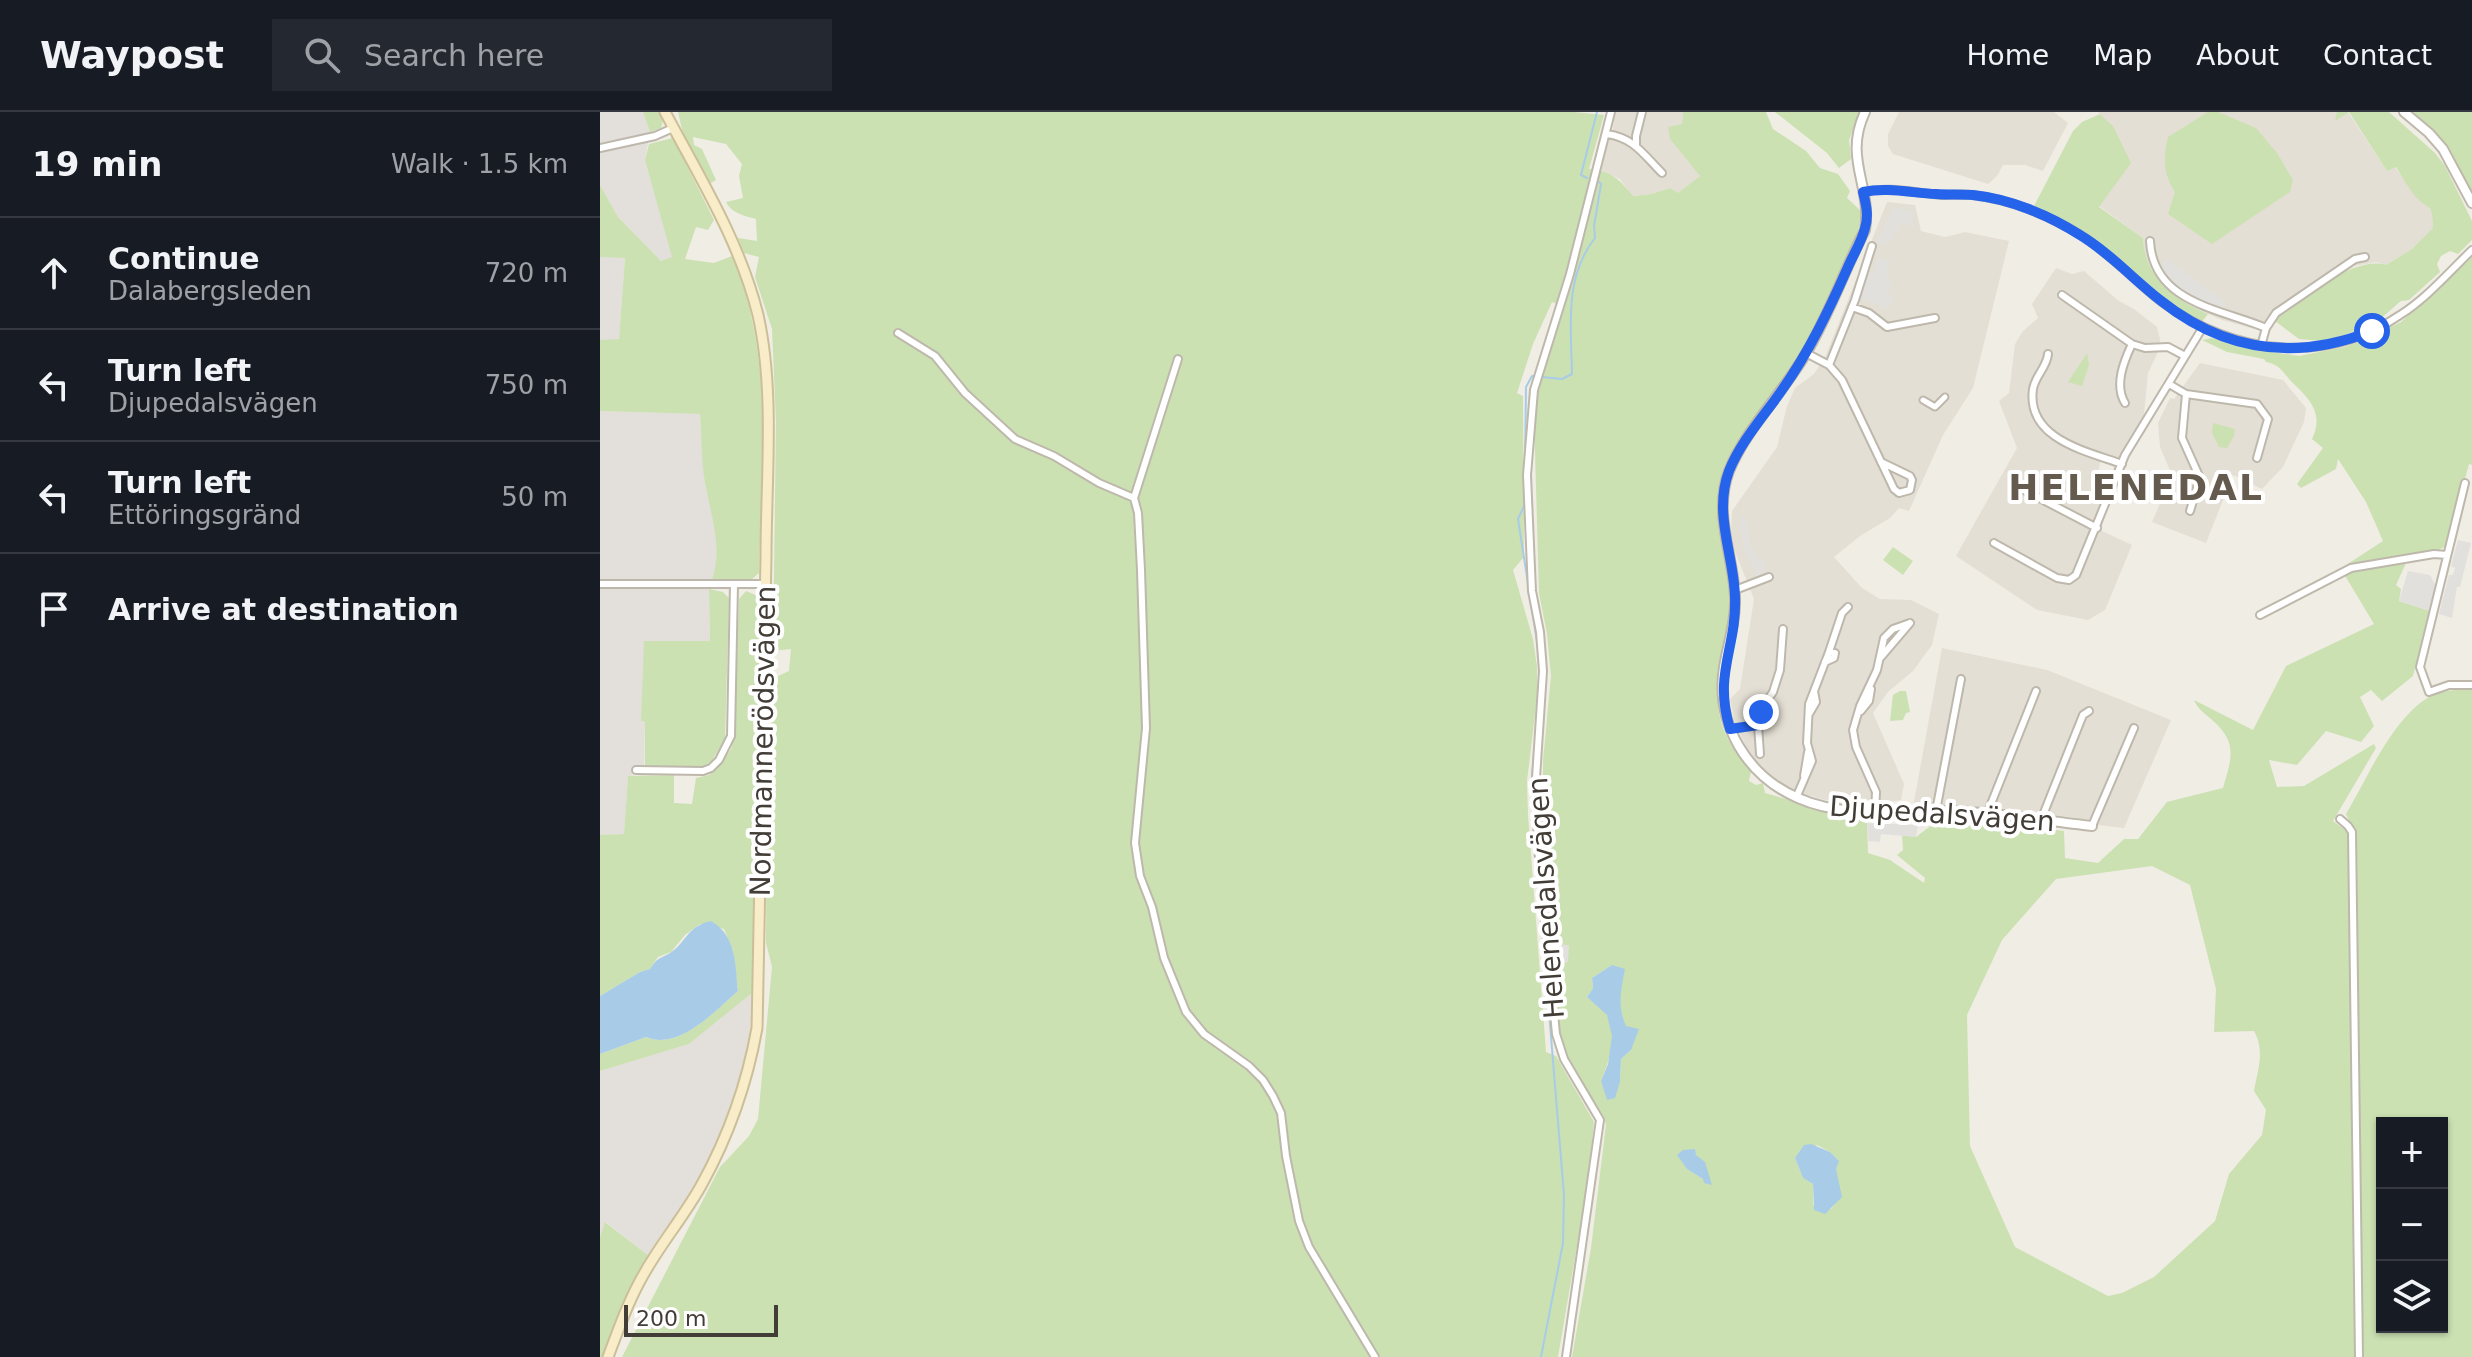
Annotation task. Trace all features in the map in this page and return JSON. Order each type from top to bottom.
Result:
[{"type":"main road","name":"Nordmannerödsvägen","points":[[608,1357],[644,1273],[700,1187],[724,1142],[746,1080],[754,1046],[759,960],[767,390],[761,330],[734,242],[665,112]]},
{"type":"street","name":"Helenedalsvägen","points":[[1566,1357],[1600,1120],[1558,1046],[1540,890],[1536,778],[1543,671],[1532,591],[1527,475],[1531,405],[1537,377],[1570,274],[1611,112]]},
{"type":"street","points":[[1636,145],[1642,112]]},
{"type":"street","name":"Djupedalsvägen","points":[[1865,112],[1855,140],[1867,211],[1865,230],[1806,353],[1738,452],[1729,472],[1723,499],[1723,522],[1735,590],[1733,626],[1722,691],[1730,729],[1752,767],[1772,784],[1796,798],[1836,809],[1875,813],[1936,811],[1987,814],[2092,826]]},
{"type":"street","points":[[2404,112],[2443,149],[2472,203]]},
{"type":"street","points":[[600,148],[655,136],[673,128]]},
{"type":"street","points":[[1607,134],[1626,138],[1636,145],[1662,173]]},
{"type":"street","points":[[1863,192],[1879,189],[1995,198],[2046,216],[2106,253],[2162,302],[2203,327],[2228,338],[2261,346],[2315,348],[2372,331],[2413,306],[2472,250]]},
{"type":"street","points":[[2150,241],[2153,263],[2171,287],[2215,311],[2266,328]]},
{"type":"street","points":[[1829,365],[1872,246]]},
{"type":"street","points":[[2261,346],[2266,328],[2276,313],[2355,259],[2365,257]]},
{"type":"street","points":[[2062,295],[2132,344],[2145,348],[2168,347],[2185,356]]},
{"type":"street","points":[[1852,307],[1869,313],[1887,327],[1935,318]]},
{"type":"street","points":[[1994,543],[2057,578],[2069,580],[2079,571],[2122,464],[2203,327]]},
{"type":"street","points":[[898,333],[935,356],[965,393],[1015,439],[1134,498]]},
{"type":"street","points":[[2125,403],[2121,389],[2123,360],[2132,344]]},
{"type":"street","points":[[1806,353],[1829,365],[1842,380],[1881,462],[1896,491],[1910,490],[1910,476],[1881,462]]},
{"type":"street","points":[[2048,354],[2033,391],[2035,410],[2041,425],[2059,440],[2122,464]]},
{"type":"street","points":[[1178,359],[1134,498],[1138,513],[1141,570],[1146,728],[1135,843],[1140,876],[1152,907],[1164,958],[1186,1012],[1204,1034],[1249,1066],[1273,1096],[1281,1113],[1299,1221],[1309,1247],[1375,1357]]},
{"type":"street","points":[[2169,384],[2186,394],[2257,404],[2268,419],[2257,458]]},
{"type":"street","points":[[2186,394],[2182,438],[2200,478],[2190,511]]},
{"type":"street","points":[[1923,400],[1935,407],[1945,397]]},
{"type":"street","points":[[2465,483],[2421,656],[2421,674],[2429,692],[2449,685],[2472,685]]},
{"type":"street","points":[[2022,489],[2097,528]]},
{"type":"street","points":[[2260,615],[2351,568],[2434,554],[2447,555]]},
{"type":"street","points":[[1735,590],[1769,577]]},
{"type":"street","points":[[600,584],[766,584]]},
{"type":"street","points":[[636,770],[703,771],[711,768],[726,750],[731,736],[733,706],[734,584]]},
{"type":"street","points":[[1796,798],[1804,780],[1809,751],[1813,688],[1825,662],[1836,656],[1833,651],[1829,652],[1842,613],[1848,607]]},
{"type":"street","points":[[1875,813],[1872,784],[1854,736],[1859,712],[1886,636],[1893,629],[1910,623],[1881,657]]},
{"type":"street","points":[[1760,754],[1758,725],[1766,695],[1780,670],[1783,629]]},
{"type":"street","points":[[1886,636],[1893,641]]},
{"type":"street","points":[[1936,811],[1961,679]]},
{"type":"street","points":[[1987,814],[2036,691]]},
{"type":"street","points":[[2041,820],[2083,715],[2089,711]]},
{"type":"street","points":[[1730,729],[1758,725]]},
{"type":"street","points":[[2092,826],[2134,728]]},
{"type":"street","points":[[2340,819],[2352,832],[2359,1357]]},
{"type":"shaded area","points":[[600,112],[643,112],[650,132],[645,160],[673,257],[661,261],[618,217],[600,185]]},
{"type":"shaded area","points":[[1615,112],[1683,112],[1682,124],[1700,176],[1678,194],[1669,188],[1632,196],[1620,179],[1601,170],[1612,137]]},
{"type":"shaded area","points":[[1899,112],[2054,112],[2068,123],[2043,171],[2025,165],[2003,165],[1988,184],[1893,154],[1888,146],[1888,134]]},
{"type":"shaded area","points":[[2098,112],[2348,112],[2387,171],[2395,167],[2418,199],[2426,203],[2433,214],[2434,228],[2412,249],[2386,265],[2377,262],[2354,266],[2294,303],[2277,316],[2269,333],[2222,320],[2197,309],[2164,287],[2144,255],[2143,238],[2099,206],[2113,126]]},
{"type":"shaded area","points":[[1887,202],[1915,205],[1921,231],[1945,237],[1965,232],[2009,241],[1973,388],[1943,435],[1909,511],[1899,508],[1890,518],[1834,557],[1862,588],[1880,599],[1911,600],[1939,614],[1932,645],[1913,671],[1888,692],[1873,713],[1904,784],[1901,800],[1870,805],[1836,803],[1793,791],[1761,769],[1747,749],[1735,723],[1730,699],[1740,689],[1754,599],[1734,549],[1731,533],[1732,511],[1777,447],[1795,388],[1814,374],[1826,355]]},
{"type":"shaded area","points":[[1894,207],[1913,211],[1913,227],[1901,223],[1891,242],[1887,241],[1885,246],[1876,243]]},
{"type":"shaded area","points":[[600,257],[625,257],[619,340],[600,340]]},
{"type":"shaded area","points":[[1878,258],[1891,260],[1887,277],[1892,279],[1888,293],[1893,295],[1889,309],[1858,298],[1867,272],[1873,273]]},
{"type":"shaded area","points":[[2166,259],[2227,303],[2220,312],[2176,287],[2159,268]]},
{"type":"shaded area","points":[[2056,268],[2072,274],[2084,271],[2119,301],[2157,327],[2160,339],[2158,352],[2148,373],[2143,424],[2121,457],[2116,460],[2105,456],[2100,463],[2094,497],[2104,501],[2102,531],[2132,545],[2105,610],[2088,620],[2037,610],[1956,556],[2017,448],[1999,401],[2009,393],[2015,344],[2023,331],[2038,318],[2032,304]]},
{"type":"shaded area","points":[[2200,363],[2283,380],[2306,408],[2304,422],[2283,467],[2262,489],[2233,475],[2206,543],[2152,522],[2172,475],[2160,447],[2158,423],[2170,398],[2174,399]]},
{"type":"shaded area","points":[[600,411],[700,414],[705,484],[716,531],[717,566],[709,589],[710,641],[641,721],[645,722],[644,774],[628,776],[624,834],[600,835]]},
{"type":"shaded area","points":[[1746,517],[1751,545],[1766,569],[1757,578],[1743,543],[1739,518]]},
{"type":"shaded area","points":[[2458,540],[2471,543],[2460,587],[2457,587],[2452,618],[2439,614],[2449,575],[2453,575],[2455,568],[2451,566]]},
{"type":"shaded area","points":[[2408,571],[2430,575],[2436,586],[2430,611],[2399,601]]},
{"type":"shaded area","points":[[1942,648],[2047,670],[2171,720],[2124,828],[1945,807],[1913,807]]},
{"type":"shaded area","points":[[1867,823],[1918,825],[1916,837],[1881,834],[1880,842],[1868,841]]},
{"type":"shaded area","points":[[1552,944],[1569,945],[1568,962],[1554,964]]},
{"type":"shaded area","points":[[752,993],[750,1039],[737,1097],[712,1158],[695,1188],[649,1256],[606,1222],[600,1237],[600,1071],[689,1044]]},
{"type":"green space","points":[[643,112],[659,112],[663,120],[661,128],[650,132]]},
{"type":"green space","points":[[678,112],[1574,112],[1604,115],[1589,169],[1614,177],[1633,196],[1670,188],[1678,193],[1700,176],[1670,139],[1668,127],[1682,124],[1683,112],[1766,112],[1773,129],[1806,151],[1820,168],[1838,174],[1850,191],[1847,198],[1861,211],[1851,252],[1816,327],[1724,473],[1720,504],[1731,596],[1718,683],[1719,713],[1731,744],[1751,771],[1749,781],[1756,785],[1763,783],[1765,793],[1834,813],[1875,818],[1875,822],[1867,823],[1868,853],[1890,860],[1924,883],[1925,878],[1897,855],[1903,850],[1902,835],[1916,837],[1933,824],[1968,821],[2023,824],[2037,833],[2048,829],[2064,831],[2065,858],[2098,863],[2124,839],[2138,839],[2167,802],[2223,788],[2230,759],[2229,743],[2220,727],[2194,700],[2253,730],[2286,666],[2374,624],[2344,574],[2371,562],[2343,567],[2383,541],[2366,502],[2338,459],[2336,469],[2301,488],[2297,484],[2323,448],[2312,439],[2317,421],[2313,406],[2277,366],[2264,359],[2227,352],[2202,340],[2212,338],[2258,350],[2299,356],[2344,347],[2401,322],[2472,257],[2472,465],[2469,464],[2446,546],[2435,552],[2436,556],[2406,563],[2396,585],[2401,589],[2399,601],[2430,611],[2413,676],[2382,701],[2371,690],[2360,697],[2374,726],[2361,742],[2326,731],[2297,765],[2269,760],[2277,787],[2304,786],[2374,744],[2376,748],[2333,821],[2348,832],[2356,1357],[1572,1357],[1591,1248],[1606,1125],[1564,1050],[1558,1024],[1551,902],[1543,857],[1543,761],[1551,676],[1539,593],[1534,417],[1539,381],[1565,307],[1552,302],[1533,344],[1517,393],[1523,396],[1524,557],[1513,570],[1533,639],[1537,667],[1537,698],[1527,781],[1546,1052],[1556,1056],[1594,1122],[1588,1182],[1558,1357],[622,1357],[720,1167],[749,1136],[758,1119],[772,967],[766,943],[767,681],[789,671],[791,649],[773,651],[776,422],[772,329],[755,277],[759,257],[744,253],[738,238],[757,241],[756,219],[735,211],[726,202],[743,198],[739,176],[742,164],[726,144],[693,137],[694,145],[702,149],[716,180],[711,183],[684,138]],"holes":[[[2152,866],[2190,885],[2216,989],[2214,1032],[2254,1031],[2259,1046],[2260,1060],[2254,1091],[2266,1110],[2262,1135],[2229,1174],[2215,1221],[2154,1277],[2122,1293],[2108,1296],[2015,1247],[1970,1146],[1967,1015],[2002,940],[2056,879]],[[1612,965],[1631,1050],[1621,1059],[1620,1082],[1608,1099],[1601,1081],[1609,1057],[1612,1031],[1607,1015],[1587,997],[1593,988],[1592,978]],[[1817,1145],[1830,1152],[1837,1201],[1831,1209],[1813,1205],[1813,1184],[1803,1178],[1795,1158]],[[1696,1155],[1704,1168],[1703,1179],[1687,1169],[1681,1160]]]},
{"type":"green space","points":[[1775,112],[1860,112],[1849,140],[1851,159],[1839,168],[1827,153]]},
{"type":"green space","points":[[2208,112],[2218,112],[2256,128],[2277,153],[2293,180],[2290,192],[2212,244],[2168,214],[2175,192],[2168,179],[2165,159],[2168,137]]},
{"type":"green space","points":[[2337,112],[2349,112],[2335,121]]},
{"type":"green space","points":[[2349,112],[2389,112],[2435,153],[2445,166],[2472,221],[2472,240],[2458,254],[2450,251],[2441,256],[2437,264],[2440,272],[2409,300],[2401,301],[2379,320],[2359,325],[2355,331],[2339,337],[2322,341],[2299,339],[2275,321],[2277,316],[2314,289],[2345,272],[2360,266],[2386,265],[2412,249],[2433,228],[2431,210],[2415,196],[2396,167],[2387,171]]},
{"type":"green space","points":[[2414,112],[2472,112],[2472,194],[2453,157]]},
{"type":"green space","points":[[2100,114],[2113,126],[2131,163],[2099,207],[2143,238],[2145,252],[2155,275],[2173,294],[2208,314],[2201,323],[2162,299],[2081,231],[2034,206],[2073,131],[2082,122]]},
{"type":"green space","points":[[673,138],[714,220],[708,230],[696,227],[685,259],[714,263],[732,256],[746,294],[755,333],[763,453],[759,573],[752,579],[712,580],[716,544],[704,474],[700,414],[600,411],[600,340],[619,339],[625,258],[600,257],[600,185],[618,217],[661,261],[672,257],[645,160],[649,144]]},
{"type":"green space","points":[[2087,353],[2089,365],[2082,386],[2068,382]]},
{"type":"green space","points":[[2213,423],[2235,429],[2227,448],[2219,447],[2212,433]]},
{"type":"green space","points":[[1893,547],[1913,561],[1903,575],[1883,560]]},
{"type":"green space","points":[[709,589],[723,592],[729,598],[725,739],[711,762],[703,766],[645,766],[645,722],[641,721],[644,641],[710,641]]},
{"type":"green space","points":[[746,591],[758,596],[759,647],[752,993],[689,1044],[600,1071],[600,1054],[646,1037],[671,1039],[684,1034],[738,991],[733,951],[724,929],[700,924],[685,935],[671,952],[658,957],[650,969],[600,996],[600,835],[624,834],[628,776],[674,775],[674,803],[692,804],[696,778],[709,775],[718,768],[731,749],[739,599]]},
{"type":"green space","points":[[2472,690],[2472,1357],[2363,1357],[2353,830],[2346,814],[2392,734],[2416,707],[2442,692]]},
{"type":"green space","points":[[1906,691],[1910,712],[1903,720],[1890,721],[1893,695]]},
{"type":"green space","points":[[605,1222],[649,1256],[600,1357],[600,1237]]},
{"type":"water","points":[[711,921],[720,927],[730,943],[738,991],[684,1034],[671,1039],[646,1037],[600,1054],[600,996],[650,969],[697,927]]},
{"type":"water","points":[[1612,965],[1625,969],[1621,991],[1623,1019],[1626,1026],[1639,1029],[1631,1050],[1621,1059],[1620,1082],[1615,1098],[1607,1100],[1601,1081],[1608,1064],[1612,1036],[1607,1015],[1587,997],[1593,988],[1592,978]]},
{"type":"water","points":[[1811,1144],[1830,1152],[1839,1161],[1836,1169],[1842,1197],[1825,1214],[1814,1210],[1813,1184],[1803,1178],[1795,1158],[1804,1145]]},
{"type":"water","points":[[1695,1149],[1696,1155],[1705,1162],[1712,1185],[1704,1183],[1703,1179],[1687,1169],[1677,1155],[1683,1150]]},
{"type":"waterway","points":[[1587,178],[1581,175],[1597,112]]},
{"type":"waterway","points":[[1525,463],[1526,387],[1532,376],[1562,379],[1572,374],[1574,286],[1578,269],[1595,238],[1599,182]]},
{"type":"waterway","points":[[1525,493],[1524,506],[1518,519],[1538,648]]},
{"type":"waterway","points":[[1537,718],[1532,777],[1533,817],[1564,1195],[1563,1243],[1541,1357]]},
{"type":"district","name":"HELENEDAL","points":[[2136,487]]},
{"type":"route","points":[[1761,712],[1758,725],[1730,729],[1723,703],[1724,668],[1735,599],[1723,522],[1725,486],[1738,452],[1784,388],[1826,316],[1865,230],[1867,211],[1863,192],[1879,189],[1995,198],[2046,216],[2106,253],[2162,302],[2203,327],[2247,344],[2310,349],[2372,331]]}]
